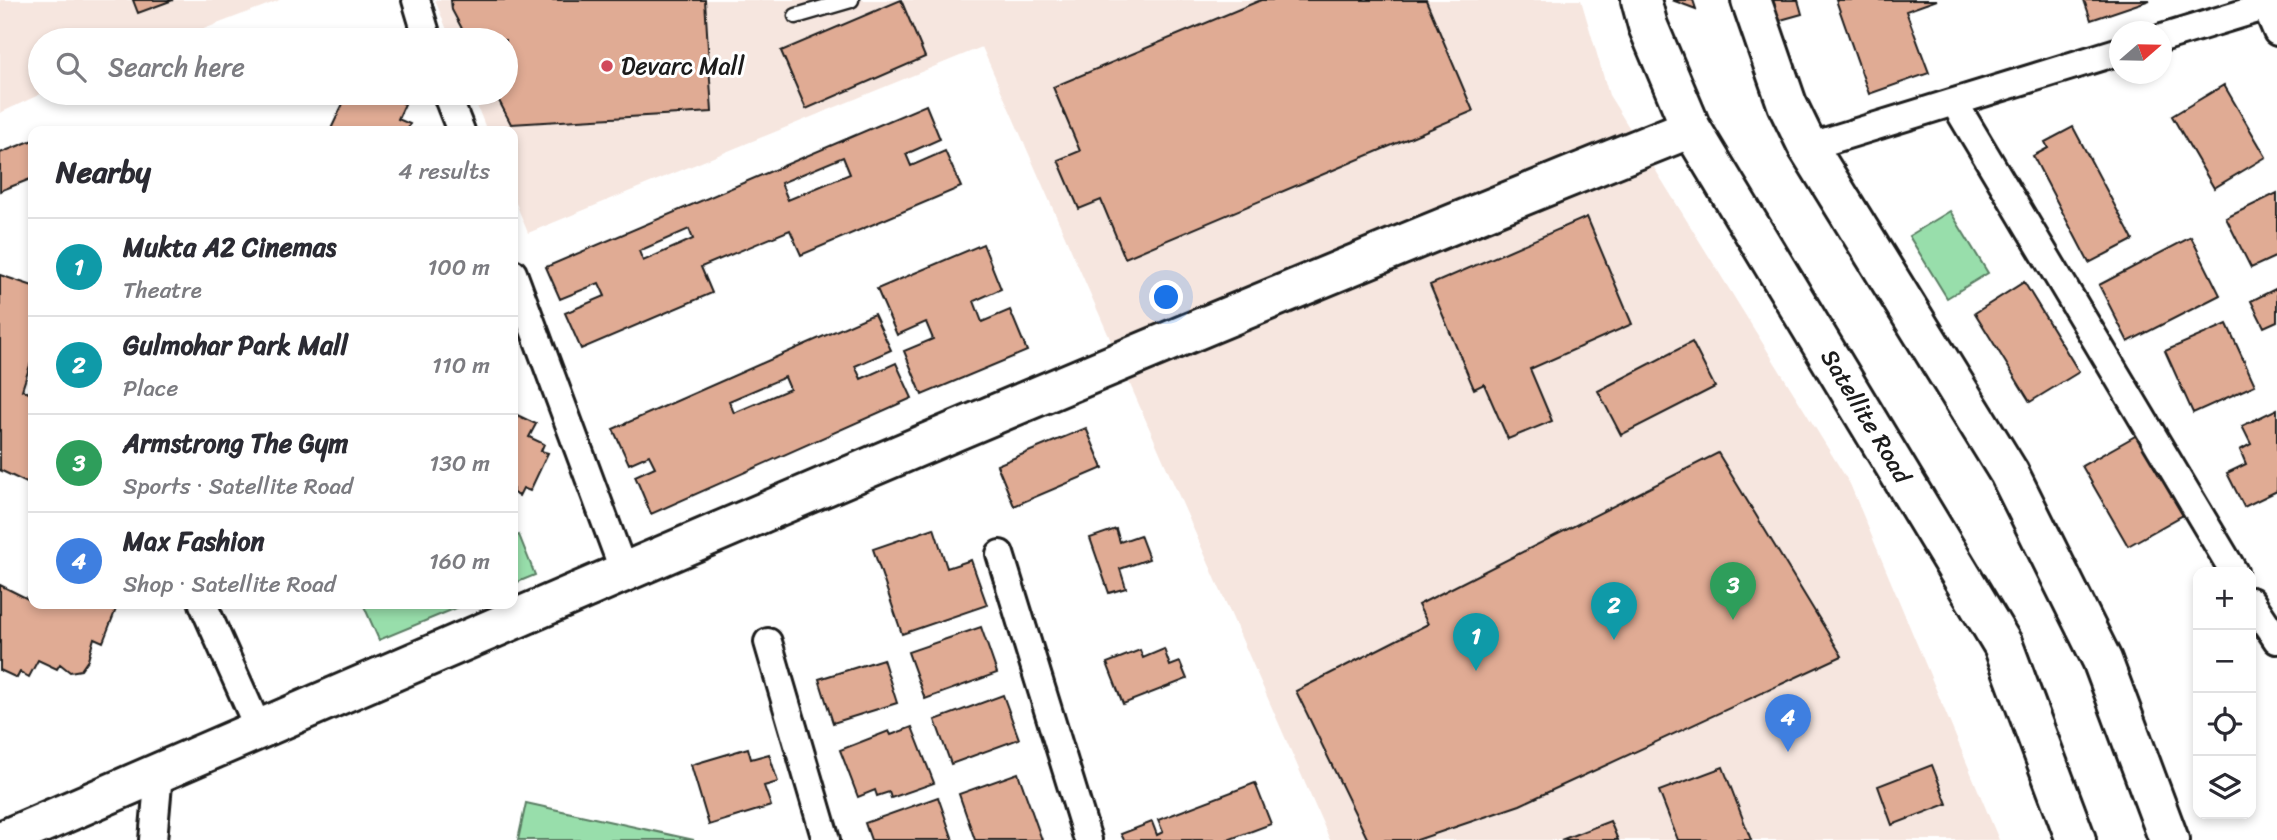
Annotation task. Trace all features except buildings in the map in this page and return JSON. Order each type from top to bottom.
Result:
[{"type":"main road","name":"Satellite Road","points":[[1641,0],[1648,26],[1691,128],[2003,645],[2067,838]]},
{"type":"main road","points":[[1751,0],[1787,104],[1808,147],[2009,473],[2102,660],[2169,840]]},
{"type":"main road","points":[[3,840],[624,572],[1502,204],[1691,128]]},
{"type":"street","points":[[416,0],[424,28]]},
{"type":"street","points":[[2172,35],[2271,5],[2277,32]]},
{"type":"street","points":[[1808,147],[2109,54]]},
{"type":"street","points":[[1954,102],[2231,567]]},
{"type":"street","points":[[451,105],[459,126]]},
{"type":"street","points":[[518,286],[624,572]]},
{"type":"street","points":[[1000,554],[1088,840]]},
{"type":"street","points":[[2256,608],[2277,640]]},
{"type":"street","points":[[205,609],[259,730]]},
{"type":"street","points":[[768,642],[826,840]]},
{"type":"street","points":[[153,840],[159,773]]},
{"type":"lane","points":[[796,16],[851,0]]},
{"type":"shaded area","points":[[0,0],[280,0],[206,28],[28,28],[28,100],[0,113]]},
{"type":"shaded area","points":[[435,0],[1581,0],[1609,95],[1850,484],[1999,840],[1330,840],[982,47],[528,233],[518,208],[518,126],[485,126],[477,105],[518,105],[518,28],[446,28]]},
{"type":"green space","points":[[1950,211],[1988,273],[1947,298],[1909,236]]},
{"type":"green space","points":[[518,535],[535,575],[518,582]]},
{"type":"green space","points":[[365,609],[454,609],[379,640]]},
{"type":"green space","points":[[526,803],[694,840],[518,840]]},
{"type":"place","name":"Devarc Mall","points":[[607,66]]},
{"type":"place","name":"Armstrong The Gym","points":[[1733,620]]},
{"type":"place","name":"Gulmohar Park Mall","points":[[1614,640]]},
{"type":"place","name":"Mukta A2 Cinemas","points":[[1476,671]]},
{"type":"place","name":"Max Fashion","points":[[1788,752]]}]
